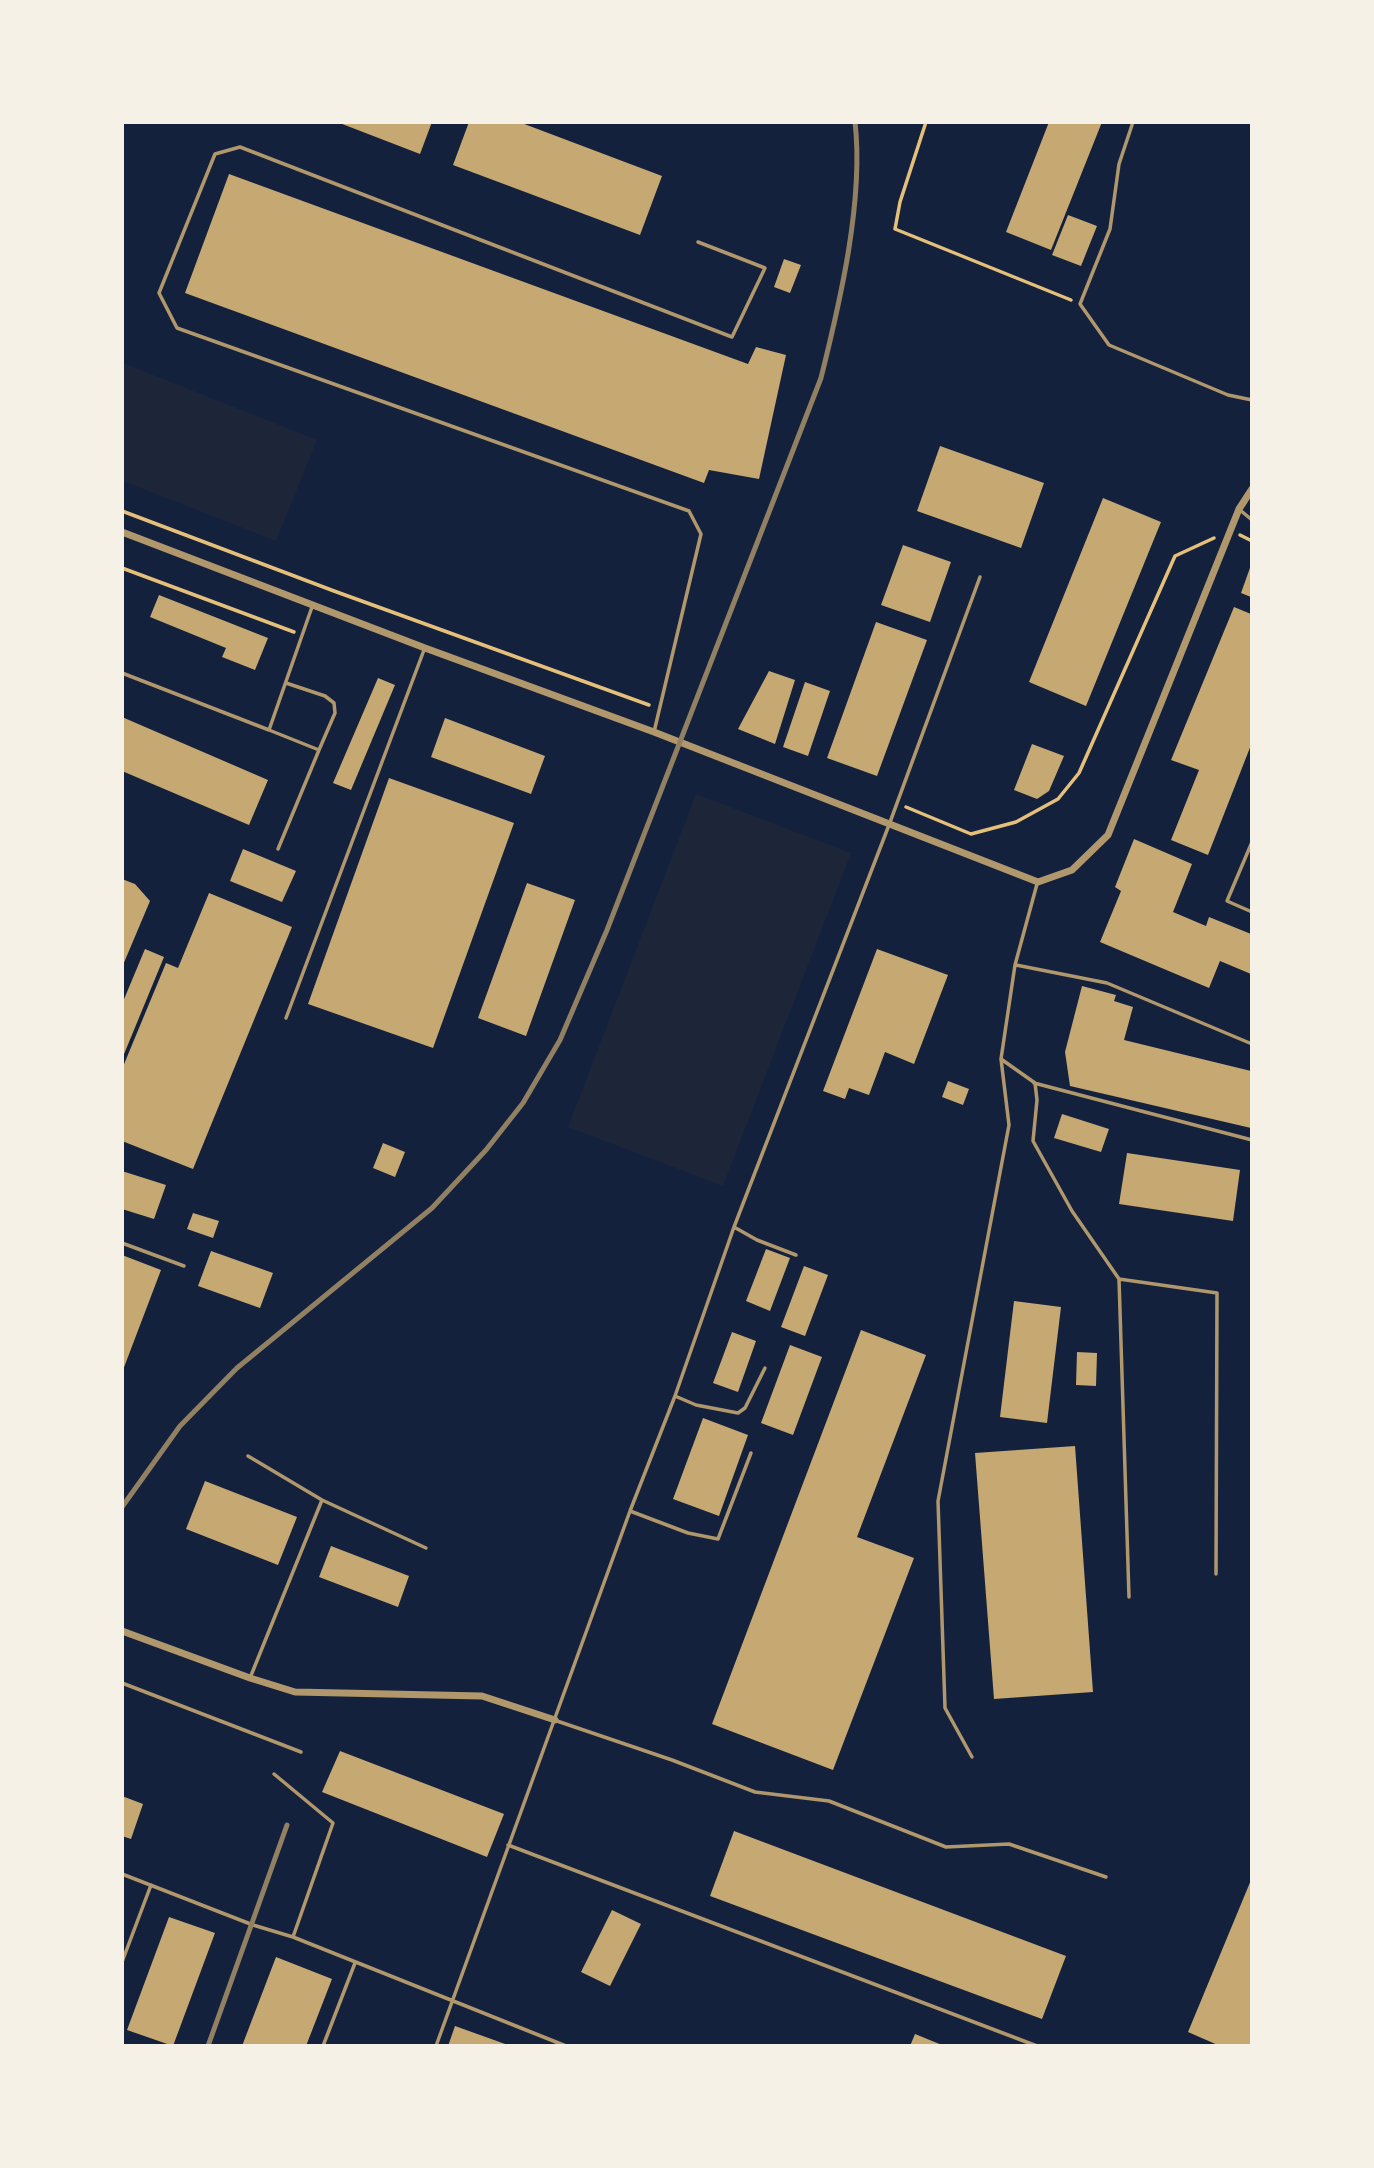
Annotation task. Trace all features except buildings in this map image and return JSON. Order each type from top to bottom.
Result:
[{"type":"street","points":[[122,532],[654,732],[1038,882],[1072,870],[1108,835],[1231,530],[1251,489]]},
{"type":"street","points":[[122,1631],[295,1692],[482,1696],[555,1720]]},
{"type":"lane","points":[[1133,122],[1119,164],[1110,229],[1080,304],[1109,345],[1228,395],[1251,400]]},
{"type":"lane","points":[[654,732],[701,534],[690,511],[177,328],[159,293],[215,154],[240,147],[732,337],[765,268],[698,242]]},
{"type":"lane","points":[[1240,509],[1251,520]]},
{"type":"lane","points":[[436,2046],[734,1227],[898,803],[980,577]]},
{"type":"lane","points":[[269,730],[312,605]]},
{"type":"lane","points":[[286,1018],[425,648]]},
{"type":"lane","points":[[122,673],[319,750]]},
{"type":"lane","points":[[278,849],[335,713],[334,703],[325,696],[286,683]]},
{"type":"lane","points":[[1251,842],[1227,901],[1251,912]]},
{"type":"lane","points":[[972,1757],[945,1708],[938,1501],[1009,1125],[1002,1059],[1015,965],[1038,882]]},
{"type":"lane","points":[[1015,965],[1107,983],[1251,1044]]},
{"type":"lane","points":[[1002,1059],[1035,1083],[1251,1140]]},
{"type":"lane","points":[[1035,1083],[1037,1100],[1033,1141],[1072,1211],[1119,1279],[1129,1597]]},
{"type":"lane","points":[[734,1227],[757,1240],[796,1255]]},
{"type":"lane","points":[[122,1243],[184,1265]]},
{"type":"lane","points":[[1119,1279],[1217,1293],[1216,1574]]},
{"type":"lane","points":[[675,1395],[696,1405],[738,1413],[745,1408],[765,1368]]},
{"type":"lane","points":[[630,1511],[688,1533],[718,1539],[751,1453]]},
{"type":"lane","points":[[248,1456],[322,1500],[426,1548]]},
{"type":"lane","points":[[250,1678],[322,1500]]},
{"type":"lane","points":[[122,1683],[301,1752]]},
{"type":"lane","points":[[555,1720],[755,1792],[829,1801],[946,1847],[1009,1844],[1106,1877]]},
{"type":"lane","points":[[274,1774],[333,1823],[293,1937]]},
{"type":"lane","points":[[508,1845],[1037,2046]]},
{"type":"lane","points":[[122,1874],[253,1925],[293,1937],[566,2046]]},
{"type":"lane","points":[[122,1962],[151,1885]]},
{"type":"lane","points":[[323,2046],[355,1963]]},
{"type":"path","points":[[926,122],[900,202],[895,229],[1080,304]]},
{"type":"path","points":[[122,511],[660,709]]},
{"type":"path","points":[[898,803],[971,834],[1016,822],[1058,799],[1079,773],[1175,556],[1231,530],[1251,541]]},
{"type":"path","points":[[122,568],[302,635]]},
{"type":"shaded area","points":[[123,363],[317,440],[276,541],[123,481]]},
{"type":"shaded area","points":[[696,794],[851,853],[723,1186],[568,1127]]},
{"type":"railway","points":[[122,1507],[180,1426],[237,1368],[432,1208],[486,1150],[523,1103],[560,1040],[607,930],[821,378],[836,317],[853,217],[857,152],[855,122]]},
{"type":"railway","points":[[208,2046],[287,1825]]}]
